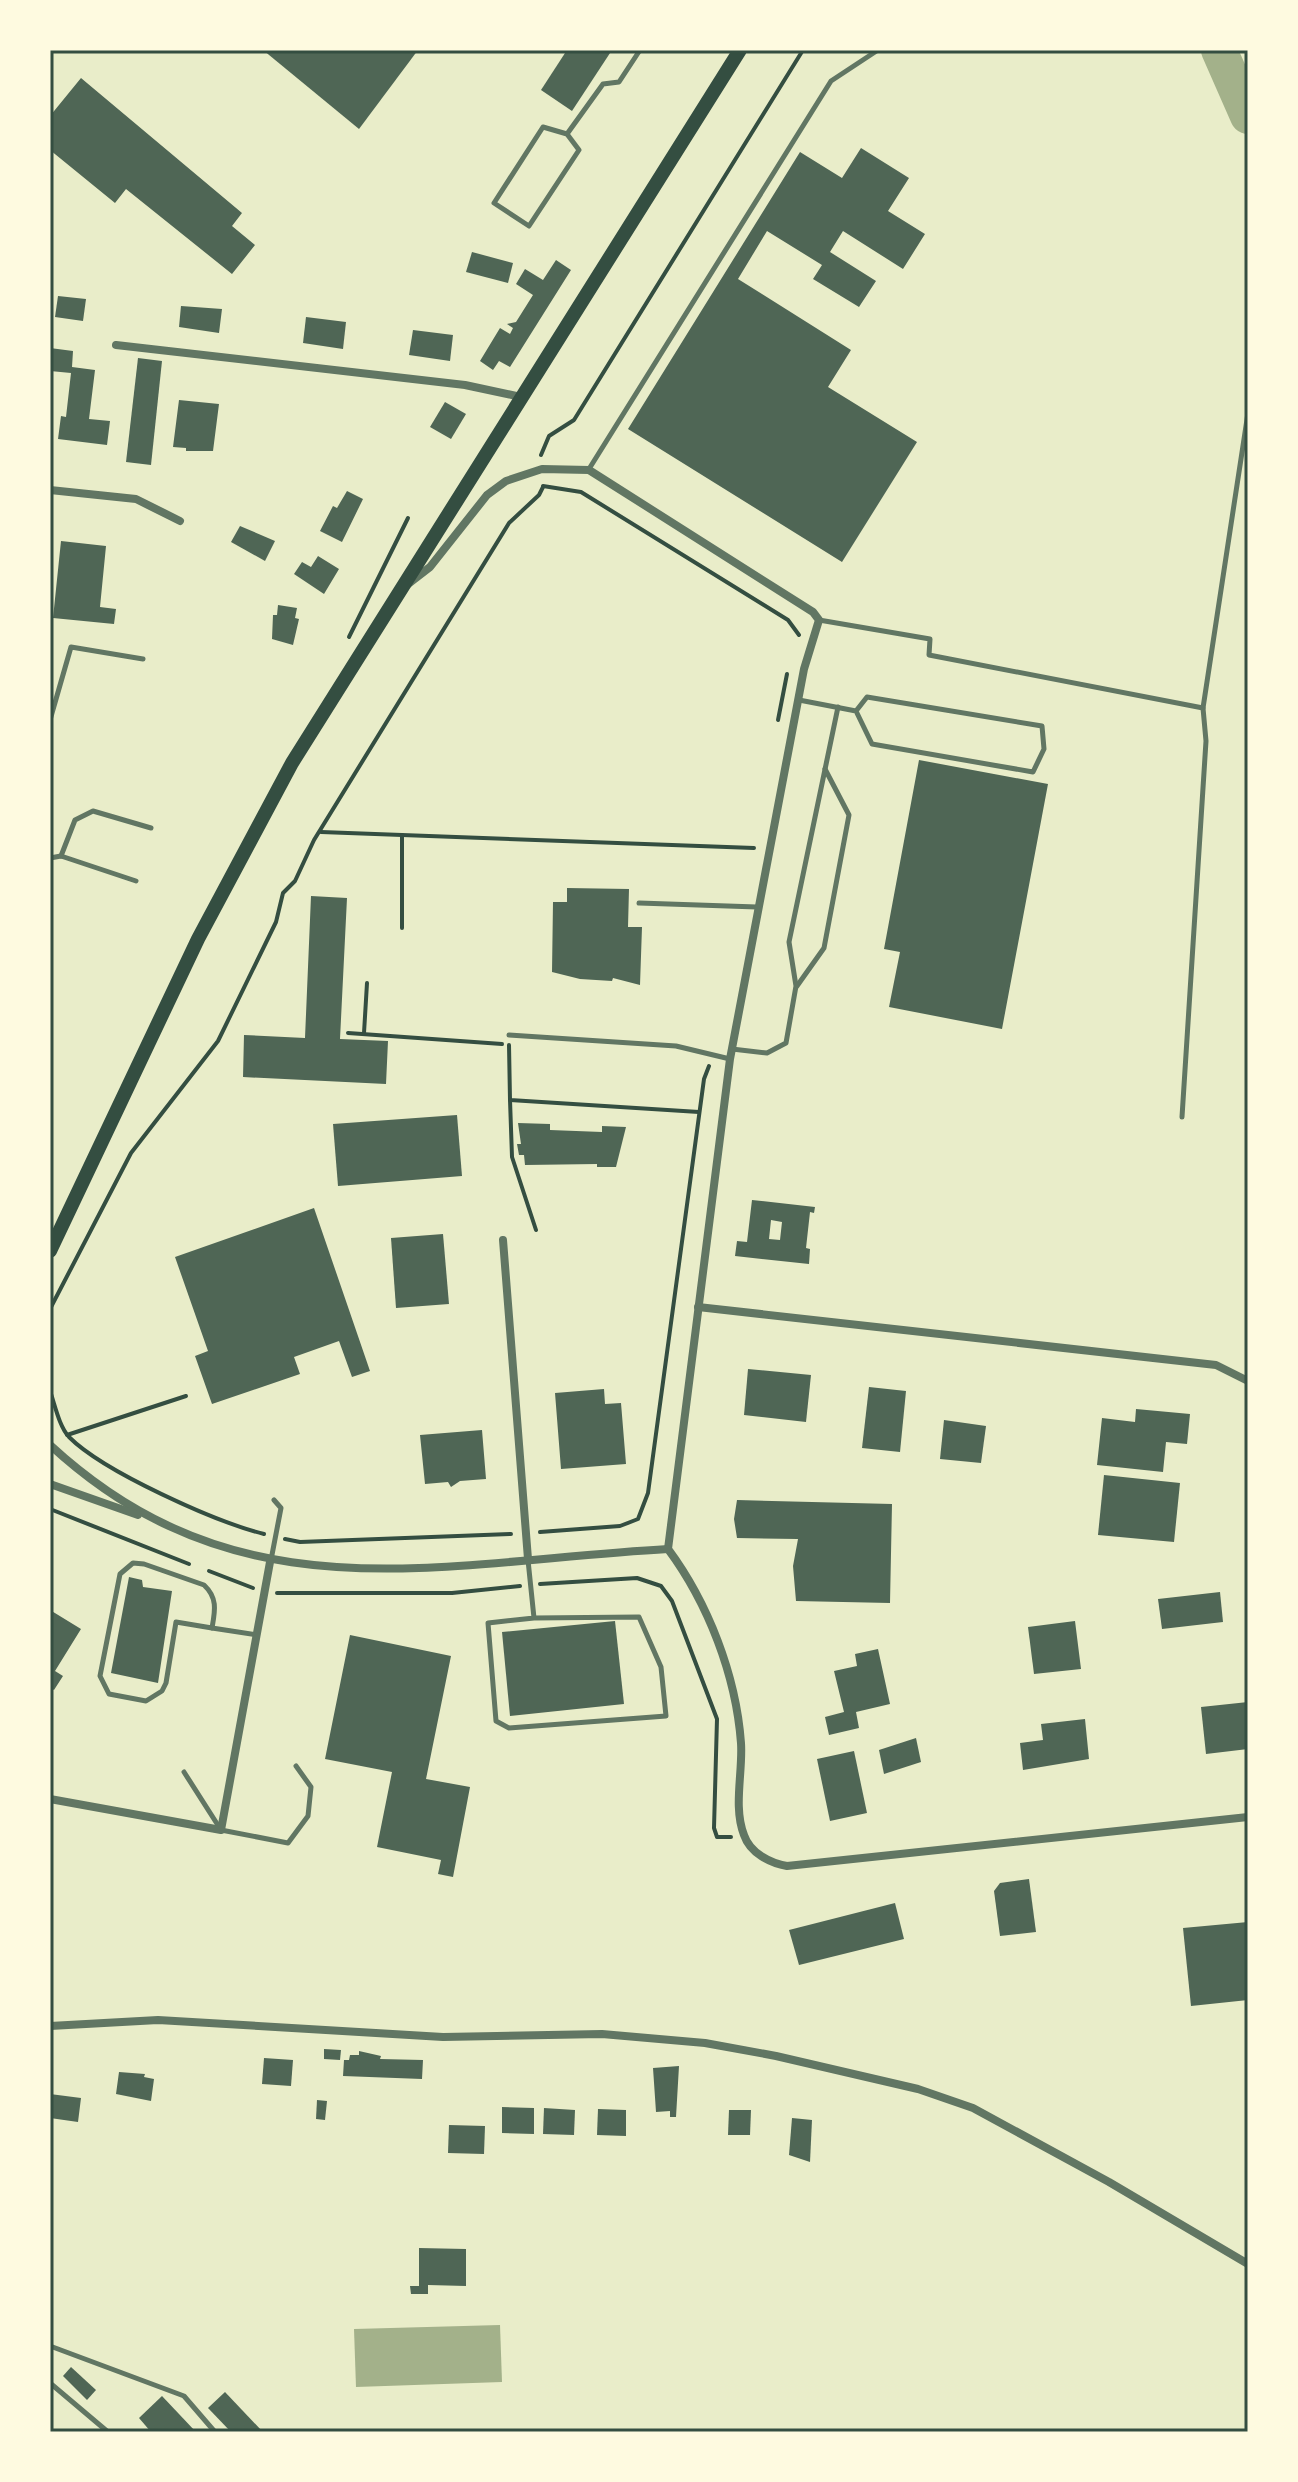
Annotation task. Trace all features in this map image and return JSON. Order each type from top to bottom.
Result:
[{"type":"main road","points":[[50,1251],[198,939],[257,823],[740,50]]},
{"type":"main road","points":[[50,1237],[64,1219]]},
{"type":"street","points":[[116,345],[465,385],[521,397]]},
{"type":"street","points":[[402,589],[430,567],[487,495],[522,473],[542,469],[589,470],[813,612],[819,620],[799,700],[757,907],[731,1054],[668,1549],[690,1578],[701,1602],[733,1699],[741,1745],[740,1812],[744,1836],[760,1856],[787,1866],[1248,1817]]},
{"type":"street","points":[[50,490],[136,499],[180,521]]},
{"type":"street","points":[[503,1240],[528,1559]]},
{"type":"street","points":[[698,1307],[1216,1365],[1248,1381]]},
{"type":"street","points":[[50,1445],[146,1518]]},
{"type":"street","points":[[50,1484],[215,1546],[270,1562],[366,1570],[668,1549]]},
{"type":"street","points":[[50,1799],[221,1830],[270,1562]]},
{"type":"street","points":[[50,2026],[158,2020],[443,2037],[602,2034],[705,2043],[776,2056],[886,2080],[973,2108],[1109,2182],[1248,2264]]},
{"type":"lane","points":[[567,134],[603,84],[619,82],[640,50]]},
{"type":"lane","points":[[589,470],[831,81],[878,50]]},
{"type":"lane","points":[[543,127],[567,134],[579,150],[529,226],[494,203],[543,127]]},
{"type":"lane","points":[[1182,1117],[1206,741],[1203,708],[1248,413]]},
{"type":"lane","points":[[819,620],[930,639],[929,655],[1203,708]]},
{"type":"lane","points":[[50,720],[71,647],[143,659]]},
{"type":"lane","points":[[867,697],[1042,726],[1044,749],[1033,772],[872,744],[856,711],[867,697]]},
{"type":"lane","points":[[799,700],[856,711]]},
{"type":"lane","points":[[509,1035],[676,1046],[713,1054],[767,1053],[786,1043],[796,986],[789,942],[838,707]]},
{"type":"lane","points":[[796,986],[824,948],[849,815],[824,768]]},
{"type":"lane","points":[[61,856],[75,820],[93,811],[151,828]]},
{"type":"lane","points":[[50,858],[61,856],[136,881]]},
{"type":"lane","points":[[639,903],[757,907]]},
{"type":"lane","points":[[270,1562],[281,1508],[274,1500]]},
{"type":"lane","points":[[528,1559],[534,1618]]},
{"type":"lane","points":[[212,1628],[215,1599],[204,1585],[133,1563],[122,1569],[117,1582],[100,1676],[103,1686],[109,1694],[120,1697],[146,1701],[155,1697],[166,1683],[176,1622],[212,1628],[257,1635]]},
{"type":"lane","points":[[639,1617],[661,1667],[666,1716],[509,1728],[496,1721],[488,1623],[534,1618],[639,1617]]},
{"type":"lane","points":[[184,1772],[221,1830],[288,1843],[308,1816],[311,1787],[296,1766]]},
{"type":"lane","points":[[50,2346],[184,2396],[215,2432]]},
{"type":"lane","points":[[50,2383],[108,2432]]},
{"type":"path","points":[[50,1309],[131,1153],[218,1041],[276,922],[283,893],[295,881],[321,832],[509,523],[539,495],[543,486],[542,447],[549,436],[574,420],[803,50]]},
{"type":"path","points":[[543,486],[581,492],[788,620],[800,632],[796,644]]},
{"type":"path","points":[[777,726],[789,668]]},
{"type":"path","points":[[321,832],[754,848],[751,862]]},
{"type":"path","points":[[402,835],[402,928]]},
{"type":"path","points":[[364,1034],[367,983]]},
{"type":"path","points":[[348,1033],[509,1044]]},
{"type":"path","points":[[509,1035],[512,1157],[536,1230]]},
{"type":"path","points":[[50,1391],[67,1435],[152,1489],[241,1528],[277,1537],[300,1542],[526,1533],[620,1526],[638,1519],[648,1493],[699,1112],[704,1079],[713,1054]]},
{"type":"path","points":[[510,1100],[699,1112]]},
{"type":"path","points":[[67,1435],[186,1396]]},
{"type":"path","points":[[50,1509],[264,1592],[452,1593],[637,1578],[661,1586],[672,1601],[717,1719],[717,1837],[744,1836]]},
{"type":"shaded area","points":[[500,2325],[502,2382],[356,2387],[354,2329]]},
{"type":"building","points":[[263,50],[418,50],[359,129]]},
{"type":"building","points":[[567,50],[612,50],[572,111],[541,90]]},
{"type":"building","points":[[81,78],[242,213],[232,226],[255,245],[232,274],[126,189],[115,203],[50,150],[50,116]]},
{"type":"building","points":[[861,148],[909,178],[888,211],[925,234],[903,269],[843,231],[830,252],[876,281],[859,307],[813,279],[822,265],[767,231],[738,279],[851,350],[828,387],[917,442],[842,562],[628,429],[800,152],[842,178]]},
{"type":"building","points":[[472,252],[513,263],[508,283],[466,272]]},
{"type":"building","points":[[556,260],[571,270],[510,367],[499,361],[493,370],[480,361],[500,328],[510,334],[513,328],[507,324],[516,322],[533,295],[516,284],[525,269],[543,280]]},
{"type":"building","points":[[58,296],[86,299],[83,321],[55,317]]},
{"type":"building","points":[[181,306],[222,309],[219,333],[179,327]]},
{"type":"building","points":[[306,317],[346,322],[343,349],[303,343]]},
{"type":"building","points":[[413,330],[453,335],[450,361],[409,355]]},
{"type":"building","points":[[50,348],[73,351],[72,367],[95,370],[89,419],[110,421],[107,445],[58,439],[61,416],[66,417],[71,373],[50,371]]},
{"type":"building","points":[[138,358],[162,361],[151,465],[126,462]]},
{"type":"building","points":[[179,400],[219,404],[213,451],[186,451],[186,448],[173,447]]},
{"type":"building","points":[[445,402],[466,414],[451,439],[430,427]]},
{"type":"building","points":[[347,491],[363,499],[342,542],[320,531],[333,506],[337,508]]},
{"type":"building","points":[[240,526],[275,541],[265,561],[231,542]]},
{"type":"building","points":[[61,541],[106,546],[100,607],[116,609],[114,624],[53,618]]},
{"type":"building","points":[[318,556],[339,569],[324,594],[294,574],[302,562],[311,567]]},
{"type":"building","points":[[278,605],[297,608],[295,618],[299,619],[293,645],[272,639],[273,615],[277,615]]},
{"type":"building","points":[[919,760],[1048,784],[1002,1029],[889,1007],[900,952],[884,949]]},
{"type":"building","points":[[567,888],[629,889],[628,927],[642,927],[640,985],[613,978],[612,981],[580,979],[552,972],[553,902],[567,902]]},
{"type":"building","points":[[311,896],[347,898],[340,1039],[388,1041],[386,1084],[243,1077],[244,1035],[305,1038]]},
{"type":"building","points":[[457,1115],[462,1176],[338,1186],[333,1124]]},
{"type":"building","points":[[518,1123],[550,1124],[550,1130],[602,1132],[602,1126],[626,1127],[616,1167],[597,1167],[597,1164],[525,1165],[524,1155],[519,1155],[517,1144],[521,1144]]},
{"type":"building","points":[[752,1200],[815,1207],[814,1213],[810,1212],[806,1248],[810,1249],[809,1264],[735,1256],[737,1241],[747,1242]],"holes":[[[771,1220],[782,1222],[780,1240],[769,1239]]]},
{"type":"building","points":[[314,1208],[370,1371],[352,1377],[339,1341],[294,1357],[300,1374],[212,1404],[195,1356],[208,1351],[175,1257]]},
{"type":"building","points":[[443,1234],[449,1304],[396,1308],[391,1238]]},
{"type":"building","points":[[748,1369],[811,1375],[806,1422],[744,1415]]},
{"type":"building","points":[[869,1387],[906,1391],[900,1452],[862,1448]]},
{"type":"building","points":[[604,1389],[605,1404],[621,1403],[626,1464],[561,1469],[555,1393]]},
{"type":"building","points":[[1136,1409],[1190,1414],[1187,1444],[1166,1442],[1163,1472],[1097,1465],[1102,1418],[1135,1422]]},
{"type":"building","points":[[944,1420],[986,1426],[981,1463],[940,1459]]},
{"type":"building","points":[[482,1430],[486,1479],[460,1481],[451,1487],[448,1482],[425,1484],[420,1435]]},
{"type":"building","points":[[1104,1475],[1180,1483],[1174,1542],[1098,1535]]},
{"type":"building","points":[[737,1500],[892,1504],[890,1603],[796,1601],[793,1566],[798,1539],[737,1538],[734,1519]]},
{"type":"building","points":[[129,1577],[142,1580],[143,1587],[172,1591],[158,1683],[111,1673]]},
{"type":"building","points":[[1220,1592],[1223,1622],[1162,1629],[1158,1599]]},
{"type":"building","points":[[50,1610],[81,1629],[55,1671],[63,1676],[54,1690],[50,1688]]},
{"type":"building","points":[[615,1621],[624,1704],[510,1716],[502,1632]]},
{"type":"building","points":[[1075,1621],[1081,1669],[1034,1674],[1028,1627]]},
{"type":"building","points":[[350,1635],[451,1656],[426,1779],[470,1787],[453,1877],[438,1874],[441,1860],[377,1847],[392,1772],[325,1759]]},
{"type":"building","points":[[878,1649],[890,1704],[856,1712],[859,1728],[829,1735],[825,1717],[844,1712],[834,1671],[857,1666],[855,1654]]},
{"type":"building","points":[[1248,1702],[1248,1749],[1206,1754],[1201,1707]]},
{"type":"building","points":[[1085,1719],[1089,1759],[1023,1770],[1020,1743],[1043,1740],[1041,1724]]},
{"type":"building","points":[[916,1738],[921,1762],[884,1774],[879,1750]]},
{"type":"building","points":[[854,1751],[867,1813],[830,1821],[817,1759]]},
{"type":"building","points":[[1029,1879],[1036,1932],[1000,1936],[994,1891],[1000,1883]]},
{"type":"building","points":[[895,1903],[904,1939],[799,1965],[789,1930]]},
{"type":"building","points":[[1248,1922],[1248,2000],[1191,2006],[1183,1928]]},
{"type":"building","points":[[324,2049],[341,2050],[340,2060],[324,2059]]},
{"type":"building","points":[[359,2051],[381,2056],[380,2059],[423,2060],[422,2079],[343,2076],[344,2060],[349,2060],[350,2055],[359,2055]]},
{"type":"building","points":[[264,2058],[293,2060],[291,2086],[262,2084]]},
{"type":"building","points":[[679,2066],[676,2117],[670,2117],[670,2111],[656,2112],[653,2068]]},
{"type":"building","points":[[119,2072],[145,2074],[144,2077],[154,2079],[151,2101],[116,2094]]},
{"type":"building","points":[[50,2094],[81,2098],[78,2122],[50,2118]]},
{"type":"building","points":[[317,2100],[327,2101],[325,2120],[316,2119]]},
{"type":"building","points":[[502,2107],[534,2108],[534,2134],[502,2133]]},
{"type":"building","points":[[544,2108],[575,2110],[574,2135],[543,2134]]},
{"type":"building","points":[[598,2109],[626,2110],[626,2136],[597,2135]]},
{"type":"building","points":[[729,2110],[751,2110],[750,2135],[728,2135]]},
{"type":"building","points":[[792,2118],[812,2120],[810,2162],[789,2155]]},
{"type":"building","points":[[449,2125],[485,2126],[484,2154],[448,2153]]},
{"type":"building","points":[[419,2248],[466,2249],[466,2286],[428,2285],[428,2294],[411,2294],[410,2286],[419,2286]]},
{"type":"building","points":[[71,2367],[96,2390],[87,2400],[63,2376]]},
{"type":"building","points":[[225,2392],[263,2432],[231,2432],[208,2408]]},
{"type":"building","points":[[162,2396],[196,2432],[151,2432],[139,2418]]},
{"type":"waterway","points":[[1219,50],[1248,116]]}]
